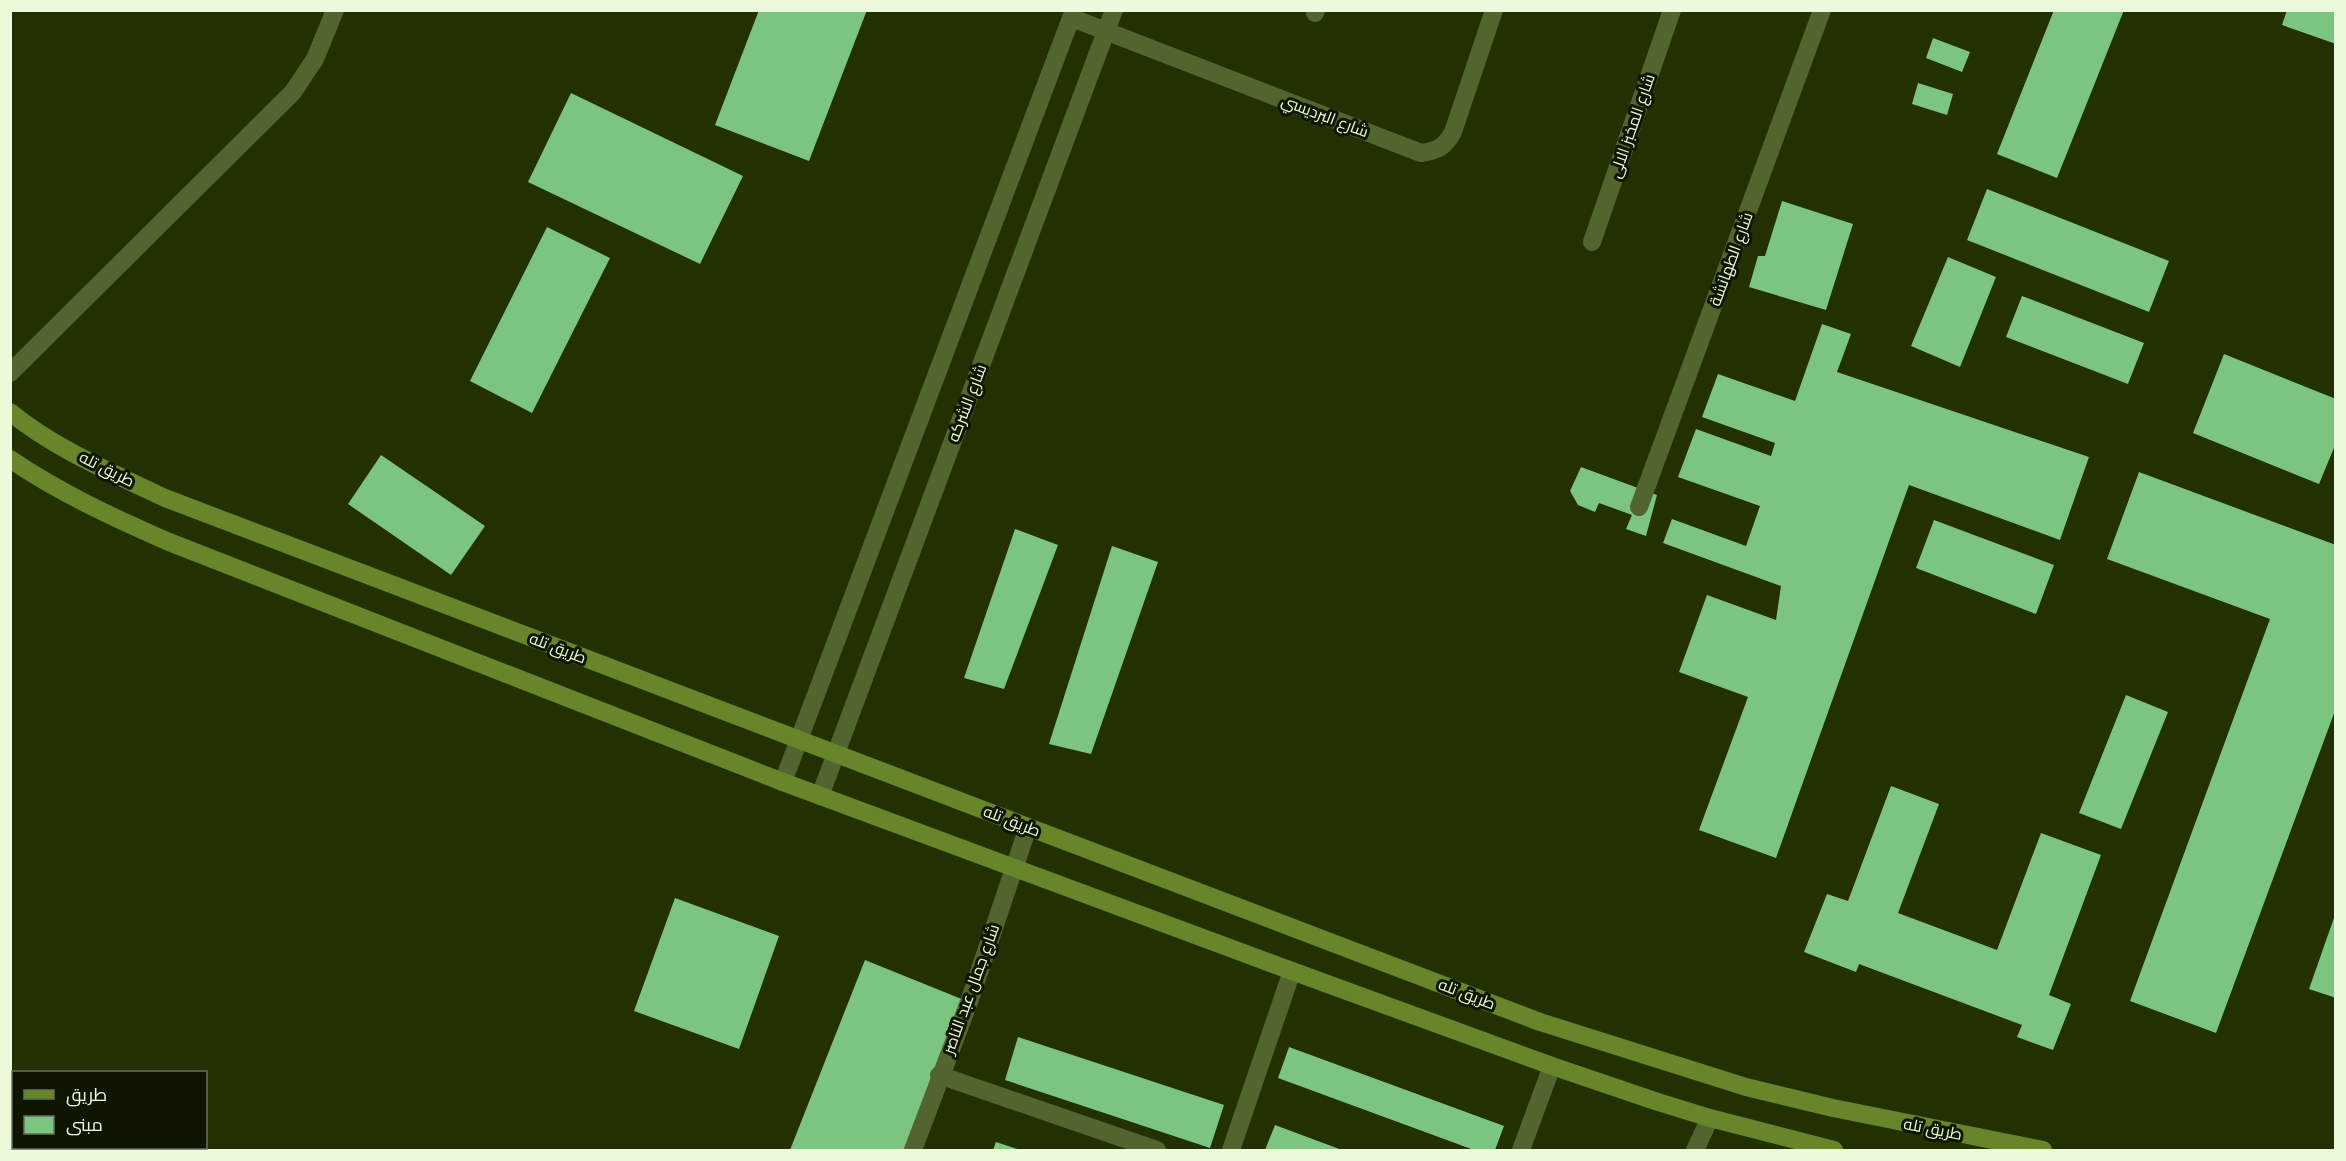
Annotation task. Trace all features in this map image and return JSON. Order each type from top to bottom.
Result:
[{"type":"main road","name":"طريق تله","points":[[10,412],[26,425],[72,452],[165,498],[1540,1022],[1746,1087],[1833,1108],[2043,1150]]},
{"type":"main road","points":[[10,459],[39,478],[102,512],[169,542],[783,782],[1552,1066],[1710,1118],[1834,1150]]},
{"type":"street","points":[[10,373],[293,92],[315,59],[335,10]]},
{"type":"street","name":"شارع الشركه","points":[[820,796],[1114,10]]},
{"type":"street","name":"شارع البرديسي","points":[[1073,14],[1106,32],[1420,153],[1435,151],[1447,144],[1454,132],[1494,10]]},
{"type":"street","name":"شارع المخبز الالى","points":[[1592,242],[1672,10]]},
{"type":"street","name":"شارع الطهانشة","points":[[1639,507],[1822,10]]},
{"type":"street","points":[[783,782],[1073,14]]},
{"type":"street","name":"شارع جمال عبد الناصر","points":[[913,1150],[939,1076],[969,1002],[1028,827]]},
{"type":"street","points":[[1231,1150],[1292,971]]},
{"type":"street","points":[[1521,1150],[1552,1066]]},
{"type":"street","points":[[939,1076],[1157,1150]]},
{"type":"street","points":[[1695,1150],[1710,1118]]},
{"type":"building","points":[[759,10],[867,10],[809,161],[715,125]]},
{"type":"building","points":[[2054,10],[2124,10],[2057,178],[1997,154]]},
{"type":"building","points":[[2287,10],[2336,10],[2336,44],[2282,25]]},
{"type":"building","points":[[1933,38],[1970,52],[1962,72],[1926,58]]},
{"type":"building","points":[[1918,83],[1953,94],[1947,115],[1912,104]]},
{"type":"building","points":[[571,93],[743,176],[700,264],[528,182]]},
{"type":"building","points":[[1987,189],[2169,261],[2149,312],[1967,240]]},
{"type":"building","points":[[1782,201],[1853,224],[1826,310],[1749,287],[1758,256],[1765,256]]},
{"type":"building","points":[[547,227],[610,258],[532,413],[470,381]]},
{"type":"building","points":[[1948,257],[1996,277],[1960,367],[1911,346]]},
{"type":"building","points":[[2022,296],[2144,343],[2128,384],[2006,337]]},
{"type":"building","points":[[1822,324],[1851,334],[1837,372],[2089,457],[2060,540],[1909,485],[1776,858],[1699,830],[1748,697],[1679,672],[1707,595],[1776,620],[1781,586],[1663,543],[1672,519],[1746,546],[1760,506],[1678,477],[1696,429],[1771,456],[1775,443],[1702,417],[1718,374],[1795,401]]},
{"type":"building","points":[[2224,354],[2336,399],[2336,443],[2319,484],[2193,433]]},
{"type":"building","points":[[381,455],[485,526],[451,575],[348,504]]},
{"type":"building","points":[[1581,467],[1657,495],[1646,536],[1626,529],[1632,515],[1599,503],[1595,512],[1578,505],[1570,491]]},
{"type":"building","points":[[2139,472],[2336,545],[2336,708],[2216,1033],[2130,1001],[2270,619],[2107,559]]},
{"type":"building","points":[[1934,520],[2054,565],[2036,614],[1916,568]]},
{"type":"building","points":[[1015,529],[1058,545],[1004,689],[964,678]]},
{"type":"building","points":[[1112,546],[1158,562],[1091,754],[1049,744]]},
{"type":"building","points":[[2126,695],[2168,712],[2121,829],[2079,813]]},
{"type":"building","points":[[1891,786],[1939,804],[1898,913],[1997,950],[2041,833],[2101,855],[2049,995],[2071,1004],[2053,1050],[2017,1037],[2022,1025],[1859,964],[1856,972],[1804,952],[1827,894],[1848,901]]},
{"type":"building","points":[[675,898],[779,936],[739,1049],[634,1011]]},
{"type":"building","points":[[2336,915],[2336,998],[2309,989]]},
{"type":"building","points":[[865,960],[969,1002],[905,1150],[790,1150]]},
{"type":"building","points":[[1018,1037],[1224,1105],[1210,1148],[1005,1080]]},
{"type":"building","points":[[1289,1047],[1504,1126],[1495,1150],[1474,1150],[1278,1078]]},
{"type":"building","points":[[1275,1125],[1342,1150],[1265,1150]]},
{"type":"building","points":[[996,1142],[1020,1150],[993,1150]]}]
